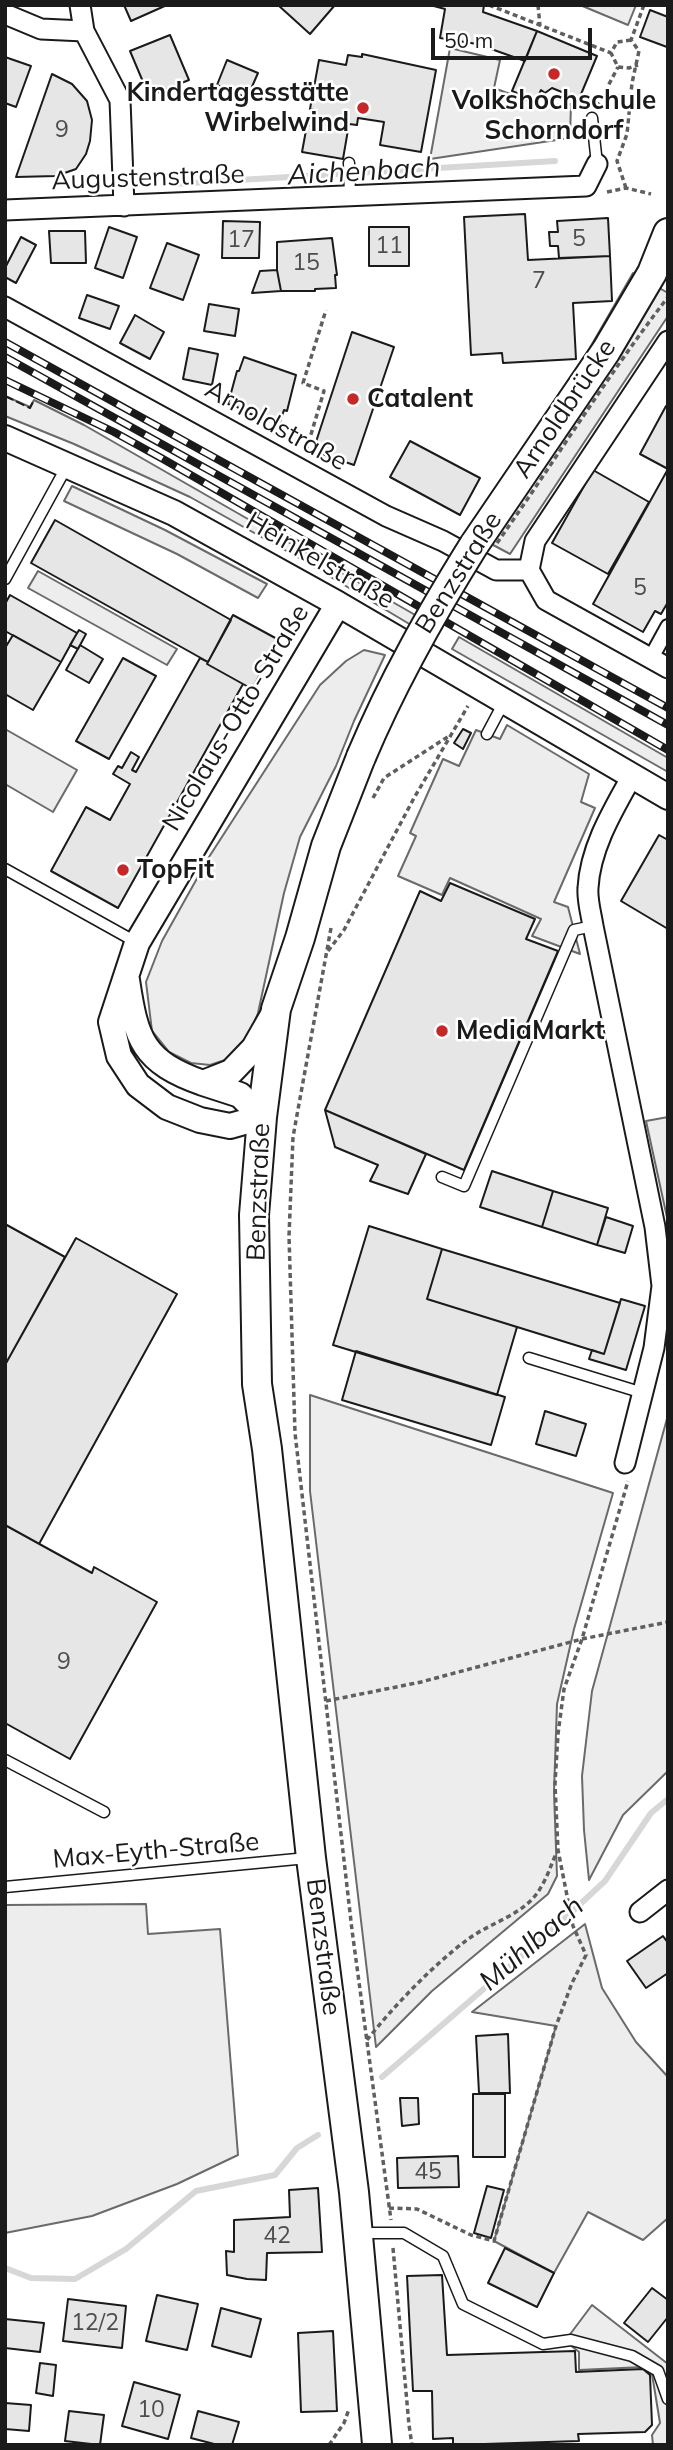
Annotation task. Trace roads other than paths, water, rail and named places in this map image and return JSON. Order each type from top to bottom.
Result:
[{"type":"main road","name":"Benzstraße","points":[[376,2444],[358,2233],[311,1858],[267,1449],[257,1384],[254,1228],[261,1117],[276,1009],[300,938],[326,846],[387,697],[425,624],[474,545],[606,351],[652,273],[668,233]]},
{"type":"main road","name":"Benzstraße","points":[[267,1449],[273,1403],[270,1210],[279,1116],[294,1012],[300,938]]},
{"type":"street","points":[[80,5],[84,31],[120,100],[124,206]]},
{"type":"street","points":[[5,14],[40,29],[84,31]]},
{"type":"street","name":"Augustenstraße","points":[[5,210],[124,206],[350,191],[586,186],[597,164]]},
{"type":"street","name":"Arnoldstraße","points":[[5,307],[386,516],[443,541],[496,570],[530,570]]},
{"type":"street","points":[[668,341],[662,363],[535,541],[530,570],[546,600],[659,663],[668,627]]},
{"type":"street","name":"Heinkelstraße","points":[[5,438],[174,513],[338,604],[668,797]]},
{"type":"street","name":"Nicolaus-Otto-Straße","points":[[127,974],[133,1022],[155,1060],[176,1073],[240,1095],[261,1117],[230,1126],[200,1120],[167,1107],[138,1084],[119,1056],[111,1022],[137,943],[338,604]]},
{"type":"street","points":[[625,1463],[654,1348],[662,1286],[655,1227],[593,926],[588,890],[591,863],[612,812],[632,776]]},
{"type":"street","points":[[203,1083],[230,1072],[239,1064],[254,1048],[276,1009]]},
{"type":"street","points":[[640,1912],[668,1890]]},
{"type":"lane","points":[[592,118],[597,164]]},
{"type":"lane","points":[[349,163],[350,191]]},
{"type":"lane","points":[[5,579],[67,465]]},
{"type":"lane","points":[[486,734],[504,702]]},
{"type":"lane","points":[[5,869],[137,943]]},
{"type":"lane","points":[[442,1177],[464,1186],[574,930],[593,926]]},
{"type":"lane","points":[[530,1359],[643,1393]]},
{"type":"lane","points":[[5,1759],[104,1812]]},
{"type":"lane","name":"Max-Eyth-Straße","points":[[5,1887],[311,1858]]},
{"type":"lane","points":[[358,2233],[404,2233],[443,2256],[463,2304],[543,2344],[571,2340],[632,2356],[657,2371],[668,2399]]},
{"type":"waterway","name":"Aichenbach","points":[[173,184],[555,161]]},
{"type":"waterway","name":"Mühlbach","points":[[382,2077],[605,1881],[651,1813],[668,1799]]},
{"type":"waterway","name":"Mühlbach","points":[[5,2268],[31,2278],[75,2279],[126,2249],[196,2191],[275,2175],[297,2148],[318,2135]]},
{"type":"railway","points":[[5,342],[668,708]]},
{"type":"railway","points":[[5,357],[668,725]]},
{"type":"railway","points":[[5,380],[114,432],[163,459],[668,750]]},
{"type":"place","name":"Volkshochschule Schorndorf","points":[[554,74]]},
{"type":"place","name":"Kindertagesstätte Wirbelwind","points":[[363,108]]},
{"type":"place","name":"Catalent","points":[[353,399]]},
{"type":"place","name":"TopFit","points":[[123,870]]},
{"type":"place","name":"MediaMarkt","points":[[442,1031]]}]
